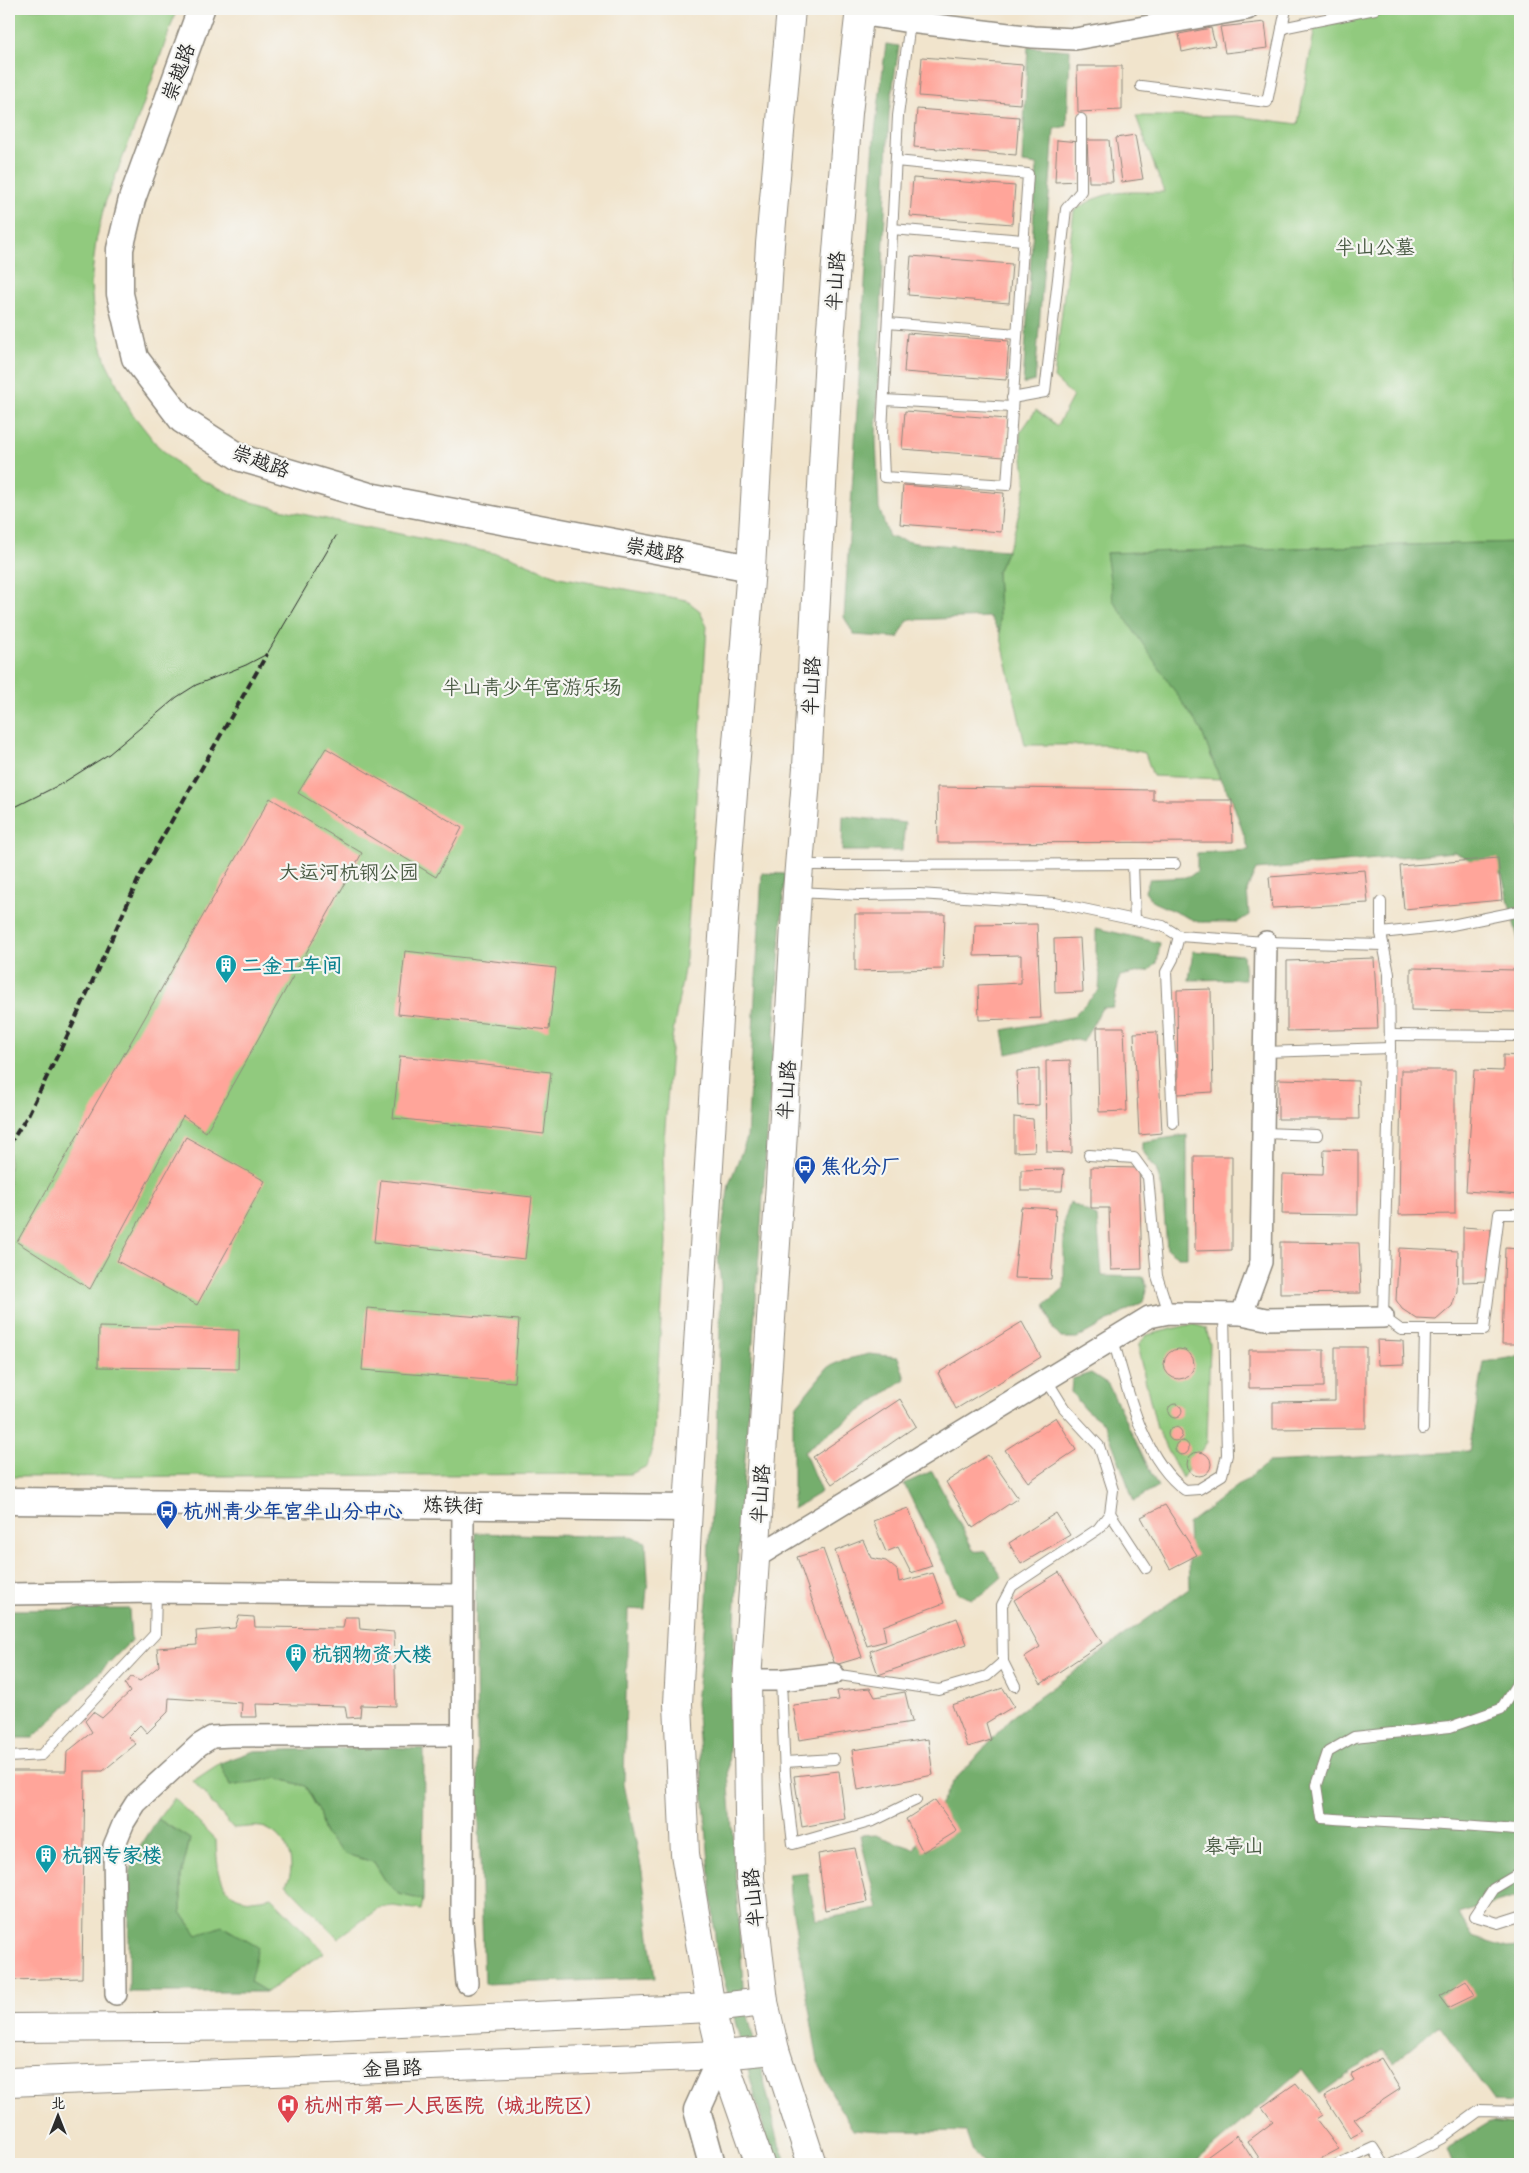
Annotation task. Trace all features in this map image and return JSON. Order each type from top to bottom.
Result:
[{"type":"main road","points":[[760,2164],[722,2056],[711,2008],[686,1854],[679,1713],[688,1508],[728,856],[751,568],[770,244],[791,9]]},
{"type":"main road","name":"半山路","points":[[812,2164],[774,2050],[764,2002],[750,1878],[747,1680],[783,1143],[797,892],[807,767],[829,354],[848,113],[860,11]]},
{"type":"main road","points":[[9,2028],[314,2026],[711,2008],[764,2002]]},
{"type":"main road","name":"金昌路","points":[[9,2082],[722,2056],[774,2050]]},
{"type":"street","name":"崇越路","points":[[201,9],[132,199],[120,249],[120,294],[135,358],[182,420],[241,458],[369,496],[751,568]]},
{"type":"street","points":[[860,11],[910,22],[1033,37],[1075,39],[1248,9]]},
{"type":"street","points":[[1233,1314],[1262,1262],[1266,942]]},
{"type":"street","points":[[756,1557],[1149,1317],[1168,1313],[1233,1314],[1266,1319],[1383,1317]]},
{"type":"street","name":"炼铁街","points":[[9,1501],[463,1504],[688,1508]]},
{"type":"street","points":[[463,1504],[462,1921],[466,1983]]},
{"type":"street","points":[[9,1594],[156,1592],[462,1595]]},
{"type":"street","points":[[747,1680],[781,1680],[833,1674]]},
{"type":"street","points":[[116,1994],[114,1846],[124,1822],[136,1803],[199,1745],[212,1737],[231,1736],[462,1735]]},
{"type":"street","points":[[712,2164],[697,2110],[722,2056]]},
{"type":"lane","points":[[1141,86],[1267,102],[1286,9]]},
{"type":"lane","points":[[1282,28],[1375,9]]},
{"type":"lane","points":[[896,161],[1028,174],[1007,485],[884,477],[882,432],[898,116],[910,22]]},
{"type":"lane","points":[[884,400],[1012,402],[1045,392],[1066,209],[1081,191],[1080,119]]},
{"type":"lane","points":[[892,229],[1023,240]]},
{"type":"lane","points":[[888,323],[1017,334]]},
{"type":"lane","points":[[1133,864],[1135,920]]},
{"type":"lane","points":[[799,865],[1175,864]]},
{"type":"lane","points":[[797,892],[858,895],[919,894],[1055,903],[1163,926],[1179,936],[1266,942],[1383,945]]},
{"type":"lane","points":[[1381,902],[1381,933],[1388,974],[1390,1035],[1383,1317],[1401,1330],[1484,1330],[1499,1214],[1520,1214]]},
{"type":"lane","points":[[1381,933],[1447,926],[1520,911]]},
{"type":"lane","points":[[1173,1123],[1166,972],[1173,959],[1179,936]]},
{"type":"lane","points":[[1390,1035],[1520,1036]]},
{"type":"lane","points":[[1264,1052],[1390,1048]]},
{"type":"lane","points":[[1263,1133],[1317,1135]]},
{"type":"lane","points":[[1090,1155],[1134,1158],[1148,1177],[1157,1276],[1168,1313]]},
{"type":"lane","points":[[1113,1339],[1137,1422],[1170,1480],[1185,1490],[1199,1489],[1222,1475],[1227,1455],[1233,1314]]},
{"type":"lane","points":[[1423,1429],[1424,1330]]},
{"type":"lane","points":[[1015,1686],[1003,1662],[1002,1605],[1012,1586],[1098,1529],[1110,1513],[1114,1490],[1099,1446],[1064,1408],[1046,1379]]},
{"type":"lane","points":[[1110,1513],[1146,1568]]},
{"type":"lane","points":[[9,1756],[42,1755],[155,1634],[156,1592]]},
{"type":"lane","points":[[833,1674],[939,1690],[987,1676],[1003,1662]]},
{"type":"lane","points":[[1520,1679],[1501,1709],[1450,1727],[1354,1737],[1328,1752],[1317,1785],[1322,1818],[1390,1823],[1461,1825],[1512,1830],[1520,1828]]},
{"type":"lane","points":[[781,1680],[785,1762],[793,1844],[873,1821],[916,1800]]},
{"type":"lane","points":[[785,1762],[834,1759]]},
{"type":"lane","points":[[1520,1873],[1493,1889],[1475,1916],[1498,1923],[1520,1916]]},
{"type":"lane","points":[[1393,2164],[1442,2138],[1479,2112],[1520,2112]]},
{"type":"lane","points":[[1338,2164],[1373,2148],[1383,2164]]},
{"type":"green space","name":"大运河杭钢公园","points":[[9,9],[177,9],[141,111],[105,203],[96,241],[91,283],[94,320],[106,362],[131,412],[157,445],[189,474],[247,501],[508,556],[559,577],[686,600],[699,610],[707,626],[686,958],[672,1038],[663,1153],[666,1244],[653,1444],[647,1466],[631,1474],[9,1477]]},
{"type":"green space","name":"半山公墓","points":[[1408,9],[1520,9],[1520,542],[1106,553],[1201,730],[1220,779],[1153,776],[1145,753],[1105,745],[1025,745],[1000,633],[997,572],[1013,537],[1026,484],[1020,433],[1036,410],[1057,426],[1073,396],[1054,378],[1074,211],[1086,203],[1107,195],[1128,192],[1164,192],[1136,116],[1237,116],[1298,124],[1315,27]]},
{"type":"green space","points":[[886,44],[899,46],[889,113],[876,439],[879,508],[889,537],[916,543],[1007,550],[997,572],[1000,633],[990,617],[908,620],[898,638],[854,635],[844,617],[874,140]]},
{"type":"green space","points":[[1028,47],[1070,50],[1067,126],[1054,129],[1035,381],[1023,384],[1037,165],[1022,163]]},
{"type":"green space","points":[[1520,542],[1520,948],[1502,875],[1454,852],[1256,870],[1247,890],[1249,915],[1238,922],[1198,922],[1153,902],[1145,891],[1150,879],[1189,877],[1197,871],[1197,853],[1249,850],[1232,800],[1220,779],[1201,730],[1113,600],[1106,553]]},
{"type":"green space","points":[[843,816],[905,823],[902,851],[842,851]]},
{"type":"green space","points":[[762,873],[785,874],[738,1560],[728,1771],[744,1999],[779,2143],[787,2164],[773,2164],[716,1949],[696,1703],[707,1601],[709,1540],[717,1438],[721,1285],[718,1257],[729,1184],[747,1138]]},
{"type":"green space","points":[[1096,928],[1160,943],[1157,963],[1150,970],[1120,976],[1113,1007],[1102,1008],[1083,1042],[1074,1039],[1007,1054],[1003,1030],[1072,1017],[1099,990],[1100,975],[1096,954]]},
{"type":"green space","points":[[1193,951],[1243,955],[1245,979],[1189,980]]},
{"type":"green space","points":[[1187,1135],[1187,1257],[1178,1257],[1167,1249],[1162,1188],[1156,1169],[1142,1150],[1142,1142]]},
{"type":"green space","points":[[1070,1202],[1097,1217],[1102,1276],[1143,1277],[1147,1287],[1143,1302],[1077,1338],[1061,1338],[1053,1329],[1045,1305],[1064,1289],[1064,1220]]},
{"type":"green space","points":[[1192,1324],[1206,1328],[1210,1344],[1207,1442],[1182,1478],[1157,1429],[1139,1354],[1139,1344],[1147,1335]]},
{"type":"green space","points":[[869,1354],[898,1357],[905,1379],[804,1451],[821,1492],[793,1509],[793,1420],[797,1405],[828,1367],[843,1360]]},
{"type":"green space","name":"皋亭山","points":[[1520,1356],[1520,1896],[1458,1914],[1472,1937],[1507,1948],[1520,1947],[1520,2103],[1495,2102],[1439,2025],[1393,2063],[1383,2049],[1320,2094],[1302,2070],[1193,2164],[984,2164],[973,2152],[966,2132],[853,2129],[836,2102],[818,2062],[790,1895],[789,1874],[807,1872],[816,1920],[878,1909],[860,1836],[876,1835],[914,1849],[953,1782],[1013,1716],[1190,1588],[1188,1524],[1269,1462],[1469,1451],[1484,1362]]},
{"type":"green space","points":[[1091,1373],[1108,1384],[1158,1487],[1134,1501],[1105,1424],[1086,1410],[1071,1392],[1072,1379]]},
{"type":"green space","points":[[932,1471],[974,1551],[986,1552],[1002,1577],[984,1593],[972,1599],[959,1594],[904,1484]]},
{"type":"green space","points":[[475,1533],[625,1535],[646,1542],[648,1579],[645,1610],[628,1609],[624,1784],[642,1871],[655,1978],[484,1984],[477,1759]]},
{"type":"green space","points":[[129,1609],[131,1641],[33,1738],[9,1738],[9,1610]]},
{"type":"green space","points":[[386,1747],[424,1749],[423,1900],[399,1894],[385,1880],[374,1862],[345,1854],[324,1834],[319,1811],[305,1786],[277,1778],[230,1786],[220,1763],[254,1751]]},
{"type":"green space","points":[[220,1763],[230,1786],[277,1778],[305,1786],[319,1811],[324,1834],[345,1854],[374,1862],[385,1880],[399,1894],[423,1900],[421,1910],[393,1906],[379,1908],[338,1938],[286,1884],[291,1868],[290,1860],[288,1852],[279,1837],[262,1827],[233,1828],[193,1781]]},
{"type":"green space","points":[[174,1798],[216,1840],[218,1867],[226,1888],[233,1895],[242,1899],[255,1900],[271,1897],[324,1952],[267,1992],[250,1982],[197,1935],[181,1912],[181,1876],[190,1839],[158,1819]]},
{"type":"green space","points":[[158,1819],[190,1839],[181,1876],[181,1912],[197,1935],[222,1926],[258,1947],[250,1982],[267,1992],[129,1992],[129,1878],[136,1853]]},
{"type":"green space","points":[[1490,2122],[1520,2126],[1520,2164],[1452,2164],[1446,2149]]},
{"type":"building","points":[[1265,22],[1268,48],[1225,53],[1220,27]]},
{"type":"building","points":[[1211,28],[1215,45],[1182,52],[1179,34]]},
{"type":"building","points":[[922,57],[1023,65],[1020,104],[919,96]]},
{"type":"building","points":[[1077,66],[1122,66],[1122,110],[1078,112]]},
{"type":"building","points":[[917,109],[1019,117],[1016,155],[914,147]]},
{"type":"building","points":[[1135,135],[1143,179],[1122,182],[1116,138]]},
{"type":"building","points":[[1057,140],[1079,142],[1080,181],[1055,182]]},
{"type":"building","points":[[1087,140],[1109,140],[1113,182],[1089,182]]},
{"type":"building","points":[[913,178],[1015,186],[1012,224],[910,216]]},
{"type":"building","points":[[911,256],[1012,264],[1009,303],[908,295]]},
{"type":"building","points":[[907,333],[1009,341],[1006,380],[904,372]]},
{"type":"building","points":[[905,411],[1007,419],[1004,457],[902,449]]},
{"type":"building","points":[[903,485],[1004,493],[1001,532],[900,524]]},
{"type":"building","points":[[326,748],[462,828],[436,877],[298,793]]},
{"type":"building","points":[[937,787],[1153,790],[1153,800],[1232,800],[1233,842],[938,843]]},
{"type":"building","name":"二金工车间","points":[[270,798],[362,853],[206,1132],[183,1116],[90,1289],[17,1242]]},
{"type":"building","points":[[1498,858],[1502,900],[1404,909],[1400,866]]},
{"type":"building","points":[[1365,870],[1368,903],[1272,908],[1269,877]]},
{"type":"building","points":[[855,914],[945,914],[943,969],[855,971]]},
{"type":"building","points":[[1037,924],[1041,1018],[979,1020],[978,985],[1021,983],[1021,955],[974,956],[975,925]]},
{"type":"building","points":[[1080,938],[1083,992],[1055,993],[1054,939]]},
{"type":"building","points":[[405,951],[556,968],[549,1030],[398,1014]]},
{"type":"building","points":[[1374,958],[1378,1029],[1287,1031],[1287,961]]},
{"type":"building","points":[[1411,968],[1517,970],[1519,1012],[1411,1010]]},
{"type":"building","points":[[1211,989],[1213,1092],[1178,1094],[1177,990]]},
{"type":"building","points":[[1097,1027],[1124,1027],[1127,1111],[1099,1112]]},
{"type":"building","points":[[1157,1032],[1162,1133],[1139,1135],[1134,1033]]},
{"type":"building","points":[[1503,1055],[1520,1056],[1520,1195],[1466,1191],[1474,1070],[1503,1071]]},
{"type":"building","points":[[400,1056],[551,1072],[544,1134],[393,1118]]},
{"type":"building","points":[[1070,1060],[1072,1153],[1047,1152],[1046,1061]]},
{"type":"building","points":[[1039,1069],[1039,1105],[1018,1106],[1017,1071]]},
{"type":"building","points":[[1401,1070],[1455,1070],[1455,1214],[1399,1215]]},
{"type":"building","points":[[1278,1079],[1358,1081],[1359,1119],[1278,1119]]},
{"type":"building","points":[[1014,1117],[1033,1119],[1035,1151],[1014,1152]]},
{"type":"building","points":[[186,1137],[265,1181],[197,1305],[117,1261]]},
{"type":"building","points":[[1324,1149],[1358,1150],[1358,1215],[1282,1214],[1283,1174],[1323,1175]]},
{"type":"building","points":[[1194,1156],[1232,1156],[1232,1250],[1195,1251]]},
{"type":"building","points":[[1091,1167],[1139,1168],[1142,1269],[1111,1270],[1109,1208],[1091,1208]]},
{"type":"building","points":[[1064,1169],[1062,1191],[1021,1191],[1021,1170]]},
{"type":"building","points":[[381,1180],[532,1197],[525,1259],[374,1242]]},
{"type":"building","points":[[1021,1207],[1056,1209],[1051,1279],[1014,1278]]},
{"type":"building","points":[[1463,1227],[1491,1229],[1488,1281],[1463,1282]]},
{"type":"building","points":[[1280,1242],[1359,1243],[1361,1293],[1280,1294]]},
{"type":"building","points":[[1399,1248],[1458,1251],[1457,1291],[1452,1306],[1436,1320],[1417,1319],[1402,1309],[1396,1300]]},
{"type":"building","points":[[1505,1248],[1520,1249],[1520,1344],[1502,1344]]},
{"type":"building","points":[[367,1308],[519,1320],[514,1382],[362,1370]]},
{"type":"building","points":[[1022,1322],[1041,1357],[956,1409],[938,1373]]},
{"type":"building","points":[[99,1327],[239,1330],[238,1369],[98,1367]]},
{"type":"building","points":[[1377,1340],[1403,1341],[1404,1364],[1378,1365]]},
{"type":"building","points":[[1335,1347],[1366,1347],[1366,1428],[1273,1429],[1273,1402],[1335,1401]]},
{"type":"building","points":[[1179,1349],[1185,1350],[1193,1358],[1193,1370],[1185,1378],[1179,1379],[1173,1378],[1165,1370],[1164,1364],[1165,1358],[1173,1350]]},
{"type":"building","points":[[1249,1350],[1324,1350],[1324,1387],[1249,1388]]},
{"type":"building","points":[[900,1399],[916,1426],[832,1484],[813,1457]]},
{"type":"building","points":[[1175,1404],[1180,1406],[1182,1411],[1180,1416],[1175,1418],[1170,1416],[1168,1411],[1170,1406]]},
{"type":"building","points":[[1056,1417],[1076,1450],[1028,1482],[1005,1450]]},
{"type":"building","points":[[1175,1427],[1180,1429],[1182,1434],[1180,1439],[1175,1441],[1170,1439],[1168,1434],[1170,1429]]},
{"type":"building","points":[[1182,1441],[1187,1443],[1189,1448],[1187,1453],[1182,1455],[1177,1453],[1175,1448],[1177,1443]]},
{"type":"building","points":[[1199,1452],[1208,1455],[1211,1464],[1208,1473],[1199,1476],[1190,1473],[1187,1464],[1190,1455]]},
{"type":"building","points":[[988,1455],[1018,1498],[973,1528],[946,1482]]},
{"type":"building","points":[[1165,1505],[1197,1555],[1170,1569],[1141,1517]]},
{"type":"building","points":[[908,1508],[932,1566],[911,1573],[898,1547],[886,1552],[873,1521]]},
{"type":"building","points":[[1056,1513],[1070,1535],[1021,1564],[1009,1543]]},
{"type":"building","points":[[863,1540],[871,1558],[886,1561],[897,1570],[899,1582],[933,1573],[944,1603],[883,1626],[886,1641],[867,1646],[835,1551]]},
{"type":"building","points":[[823,1549],[862,1657],[835,1665],[797,1557]]},
{"type":"building","points":[[1059,1572],[1102,1643],[1041,1684],[1024,1657],[1040,1647],[1014,1600]]},
{"type":"building","points":[[239,1616],[254,1617],[255,1627],[343,1628],[345,1617],[359,1617],[360,1629],[394,1632],[396,1706],[361,1705],[360,1717],[347,1718],[345,1706],[256,1704],[257,1717],[241,1717],[242,1703],[169,1698],[168,1712],[147,1733],[140,1725],[128,1737],[136,1744],[103,1771],[85,1771],[82,1978],[9,1980],[9,1771],[66,1771],[67,1752],[92,1732],[85,1721],[93,1712],[102,1718],[130,1692],[125,1684],[131,1677],[140,1681],[159,1666],[157,1648],[197,1645],[196,1631],[235,1628]]},
{"type":"building","points":[[957,1618],[967,1644],[878,1675],[870,1651]]},
{"type":"building","points":[[870,1688],[875,1697],[905,1692],[912,1722],[799,1740],[793,1705],[839,1700],[837,1691]]},
{"type":"building","points":[[1003,1688],[1014,1706],[986,1723],[991,1740],[968,1747],[952,1705]]},
{"type":"building","points":[[928,1739],[933,1775],[858,1790],[852,1750]]},
{"type":"building","points":[[839,1771],[845,1819],[802,1827],[794,1776]]},
{"type":"building","points":[[935,1800],[957,1831],[923,1852],[906,1819]]},
{"type":"building","points":[[855,1848],[867,1902],[825,1910],[818,1854]]},
{"type":"building","points":[[1466,1980],[1475,1995],[1448,2008],[1439,1996]]},
{"type":"building","points":[[1381,2058],[1400,2089],[1354,2119],[1363,2130],[1350,2137],[1324,2097],[1354,2080],[1351,2075]]},
{"type":"building","points":[[1296,2083],[1322,2115],[1316,2119],[1339,2149],[1311,2164],[1263,2164],[1248,2141],[1273,2122],[1262,2107]]},
{"type":"building","points":[[1237,2135],[1255,2163],[1207,2164],[1204,2159]]},
{"type":"tram line","points":[[9,810],[61,784],[109,754],[177,697],[196,685],[246,665],[267,654],[336,536]]},
{"type":"railway","points":[[9,1145],[28,1115],[74,1022],[139,878],[267,654]]},
{"type":"place","name":"二金工车间","points":[[226,984]]},
{"type":"place","name":"焦化分厂","points":[[805,1185]]},
{"type":"place","name":"杭州青少年宫半山分中心","points":[[167,1530]]},
{"type":"place","name":"杭钢物资大楼","points":[[296,1673]]},
{"type":"place","name":"杭钢专家楼","points":[[46,1874]]},
{"type":"place","name":"杭州市第一人民医院（城北院区）","points":[[288,2124]]},
{"type":"park label","name":"半山青少年宫游乐场","points":[[532,687]]}]
